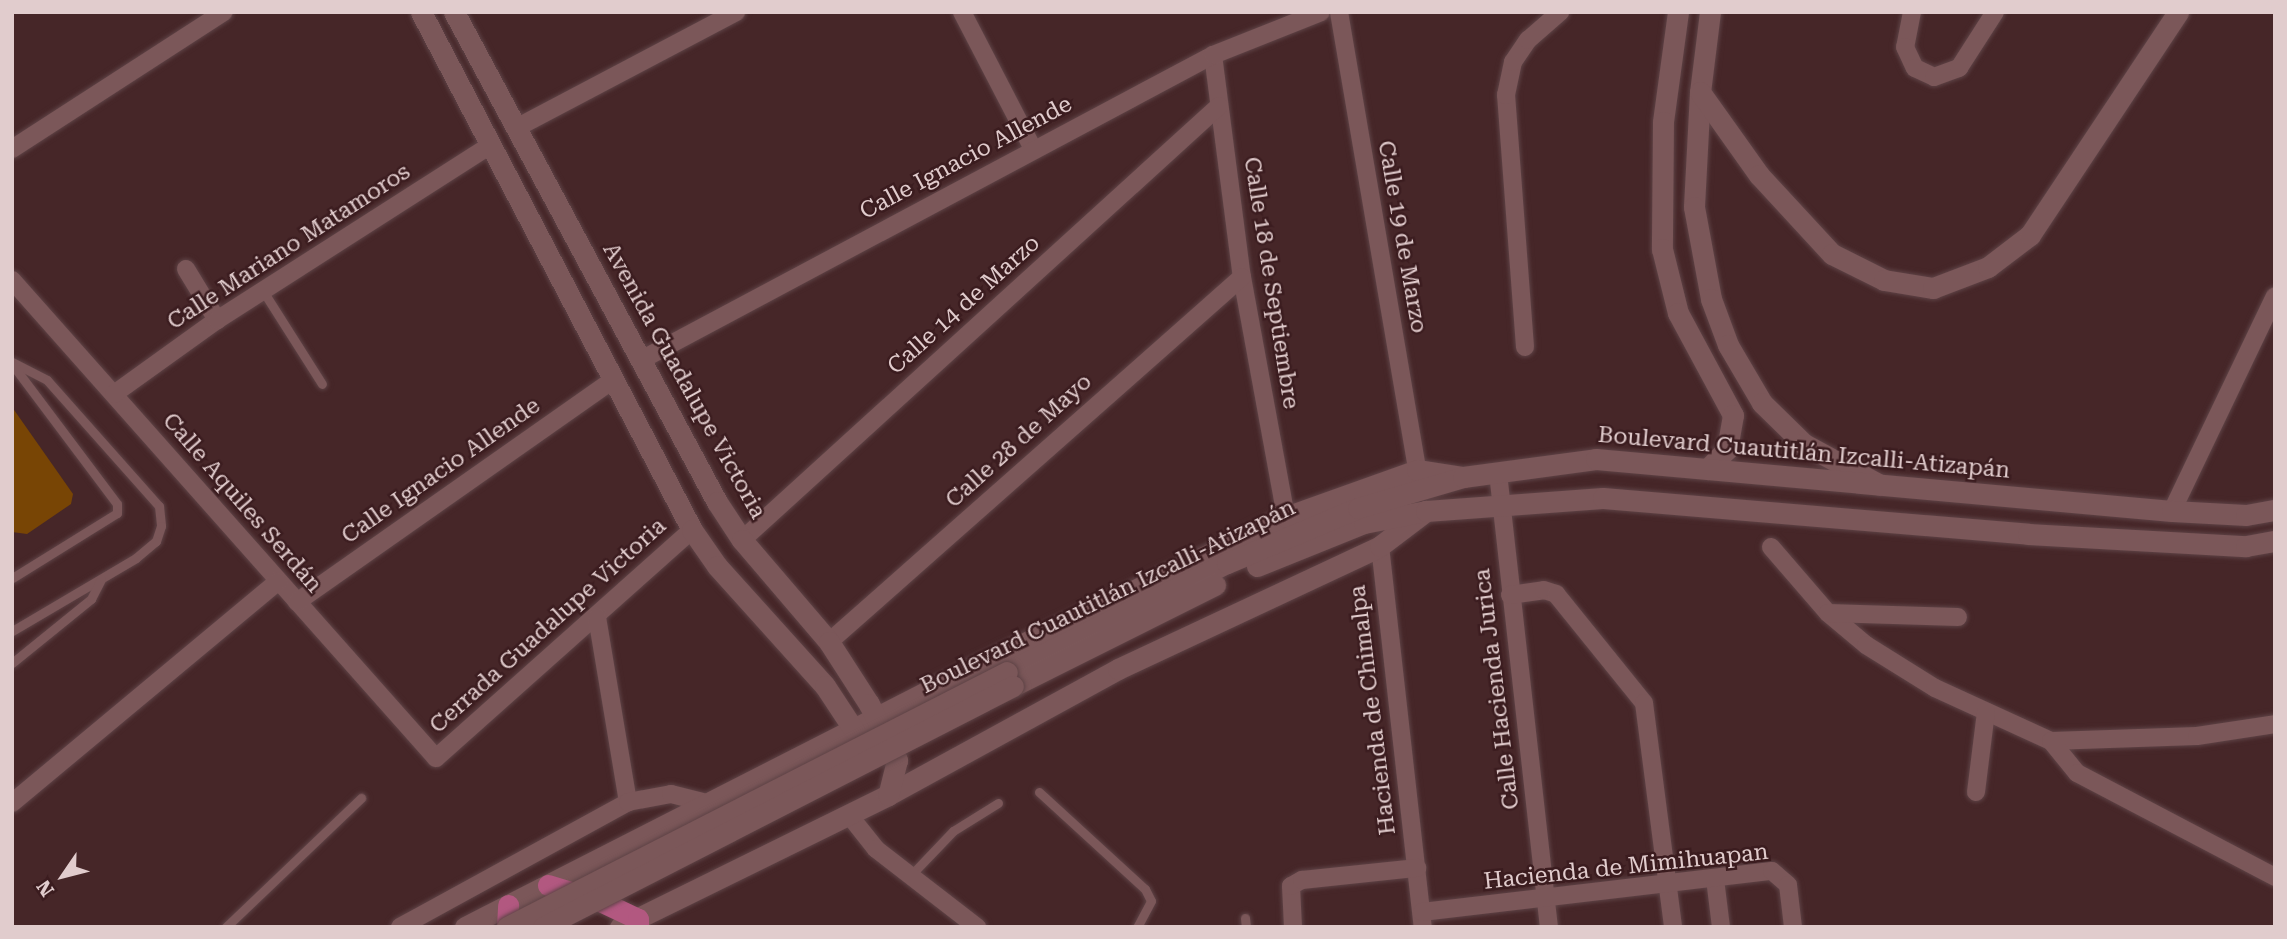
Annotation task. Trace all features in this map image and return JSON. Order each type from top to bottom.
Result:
[{"type":"main road","points":[[421,12],[692,530],[717,566],[825,686],[854,730]]},
{"type":"main road","name":"Avenida Guadalupe Victoria","points":[[454,12],[641,360],[742,540],[829,642],[876,718],[897,760],[888,795]]},
{"type":"main road","points":[[1678,12],[1663,122],[1662,249],[1678,313],[1733,415],[1727,449],[1708,469]]},
{"type":"main road","points":[[1710,12],[1700,92],[1694,207],[1700,259],[1728,345],[1762,403],[1804,444],[1881,486]]},
{"type":"main road","points":[[1700,92],[1759,175],[1832,254],[1884,280],[1933,288],[1987,267],[2030,235],[2178,12]]},
{"type":"main road","name":"Boulevard Cuautitlán Izcalli-Atizapán","points":[[507,927],[1227,563],[1463,477],[1597,459],[2172,511],[2246,515],[2275,510]]},
{"type":"main road","points":[[465,927],[876,718],[1286,517],[1417,470],[1463,477]]},
{"type":"main road","name":"Boulevard Cuautitlán Izcalli-Atizapán","points":[[542,927],[1234,576],[1361,515],[1603,498],[2028,534],[2246,546],[2275,541]]},
{"type":"main road","points":[[548,885],[574,890],[632,924],[888,795],[1118,669],[1380,546],[1426,510]]},
{"type":"main road","points":[[507,927],[508,905]]},
{"type":"street","points":[[12,149],[224,12]]},
{"type":"street","points":[[516,128],[736,12]]},
{"type":"street","points":[[962,12],[1033,149]]},
{"type":"street","name":"Calle Ignacio Allende","points":[[641,360],[1213,55],[1321,12]]},
{"type":"street","name":"Calle 19 de Marzo","points":[[1339,12],[1417,470]]},
{"type":"street","points":[[1525,347],[1506,95],[1513,62],[1528,40],[1560,12]]},
{"type":"street","points":[[1912,12],[1905,47],[1915,68],[1934,77],[1959,68],[1996,12]]},
{"type":"street","name":"Calle 18 de Septiembre","points":[[1213,55],[1242,277],[1286,517]]},
{"type":"street","name":"Calle 14 de Marzo","points":[[742,540],[1219,106]]},
{"type":"street","name":"Calle Mariano Matamoros","points":[[114,394],[217,320],[492,145]]},
{"type":"street","points":[[186,269],[217,320]]},
{"type":"street","name":"Calle 28 de Mayo","points":[[829,642],[1242,277]]},
{"type":"street","name":"Calle Aquiles Serdán","points":[[12,280],[436,758]]},
{"type":"street","points":[[2172,511],[2275,296]]},
{"type":"street","name":"Calle Ignacio Allende","points":[[297,602],[613,380]]},
{"type":"street","name":"Calle Hacienda Jurica","points":[[1498,473],[1549,927]]},
{"type":"street","name":"Cerrada Guadalupe Victoria","points":[[436,758],[692,530]]},
{"type":"street","name":"Hacienda de Chimalpa","points":[[1380,546],[1423,920]]},
{"type":"street","points":[[1771,547],[1828,613],[1900,668],[1986,712],[2051,741],[2197,736],[2275,724]]},
{"type":"street","points":[[12,803],[278,581]]},
{"type":"street","points":[[1510,595],[1544,590],[1556,594],[1644,703],[1673,927]]},
{"type":"street","points":[[1828,613],[1958,617]]},
{"type":"street","points":[[597,617],[628,802]]},
{"type":"street","points":[[1976,792],[1986,712]]},
{"type":"street","points":[[2051,741],[2077,773],[2275,877]]},
{"type":"street","points":[[400,927],[628,802],[671,794],[706,803]]},
{"type":"street","points":[[849,815],[876,849],[911,874],[967,924]]},
{"type":"street","points":[[1293,927],[1291,886],[1302,880],[1417,868]]},
{"type":"street","name":"Hacienda de Mimihuapan","points":[[1423,920],[1547,899],[1772,871],[1781,875],[1787,885],[1793,927]]},
{"type":"street","points":[[1715,879],[1721,927]]},
{"type":"lane","points":[[263,290],[322,384]]},
{"type":"lane","points":[[12,363],[117,504],[117,513],[12,578]]},
{"type":"lane","points":[[12,363],[47,380],[159,506],[162,526],[156,541],[101,579],[12,631]]},
{"type":"lane","points":[[12,663],[90,600],[101,579]]},
{"type":"lane","points":[[1039,792],[1145,889],[1151,901],[1137,927]]},
{"type":"lane","points":[[226,927],[361,798]]},
{"type":"lane","points":[[911,874],[953,831],[998,803]]},
{"type":"shaded area","points":[[12,407],[73,494],[71,504],[27,534],[12,532]]}]
